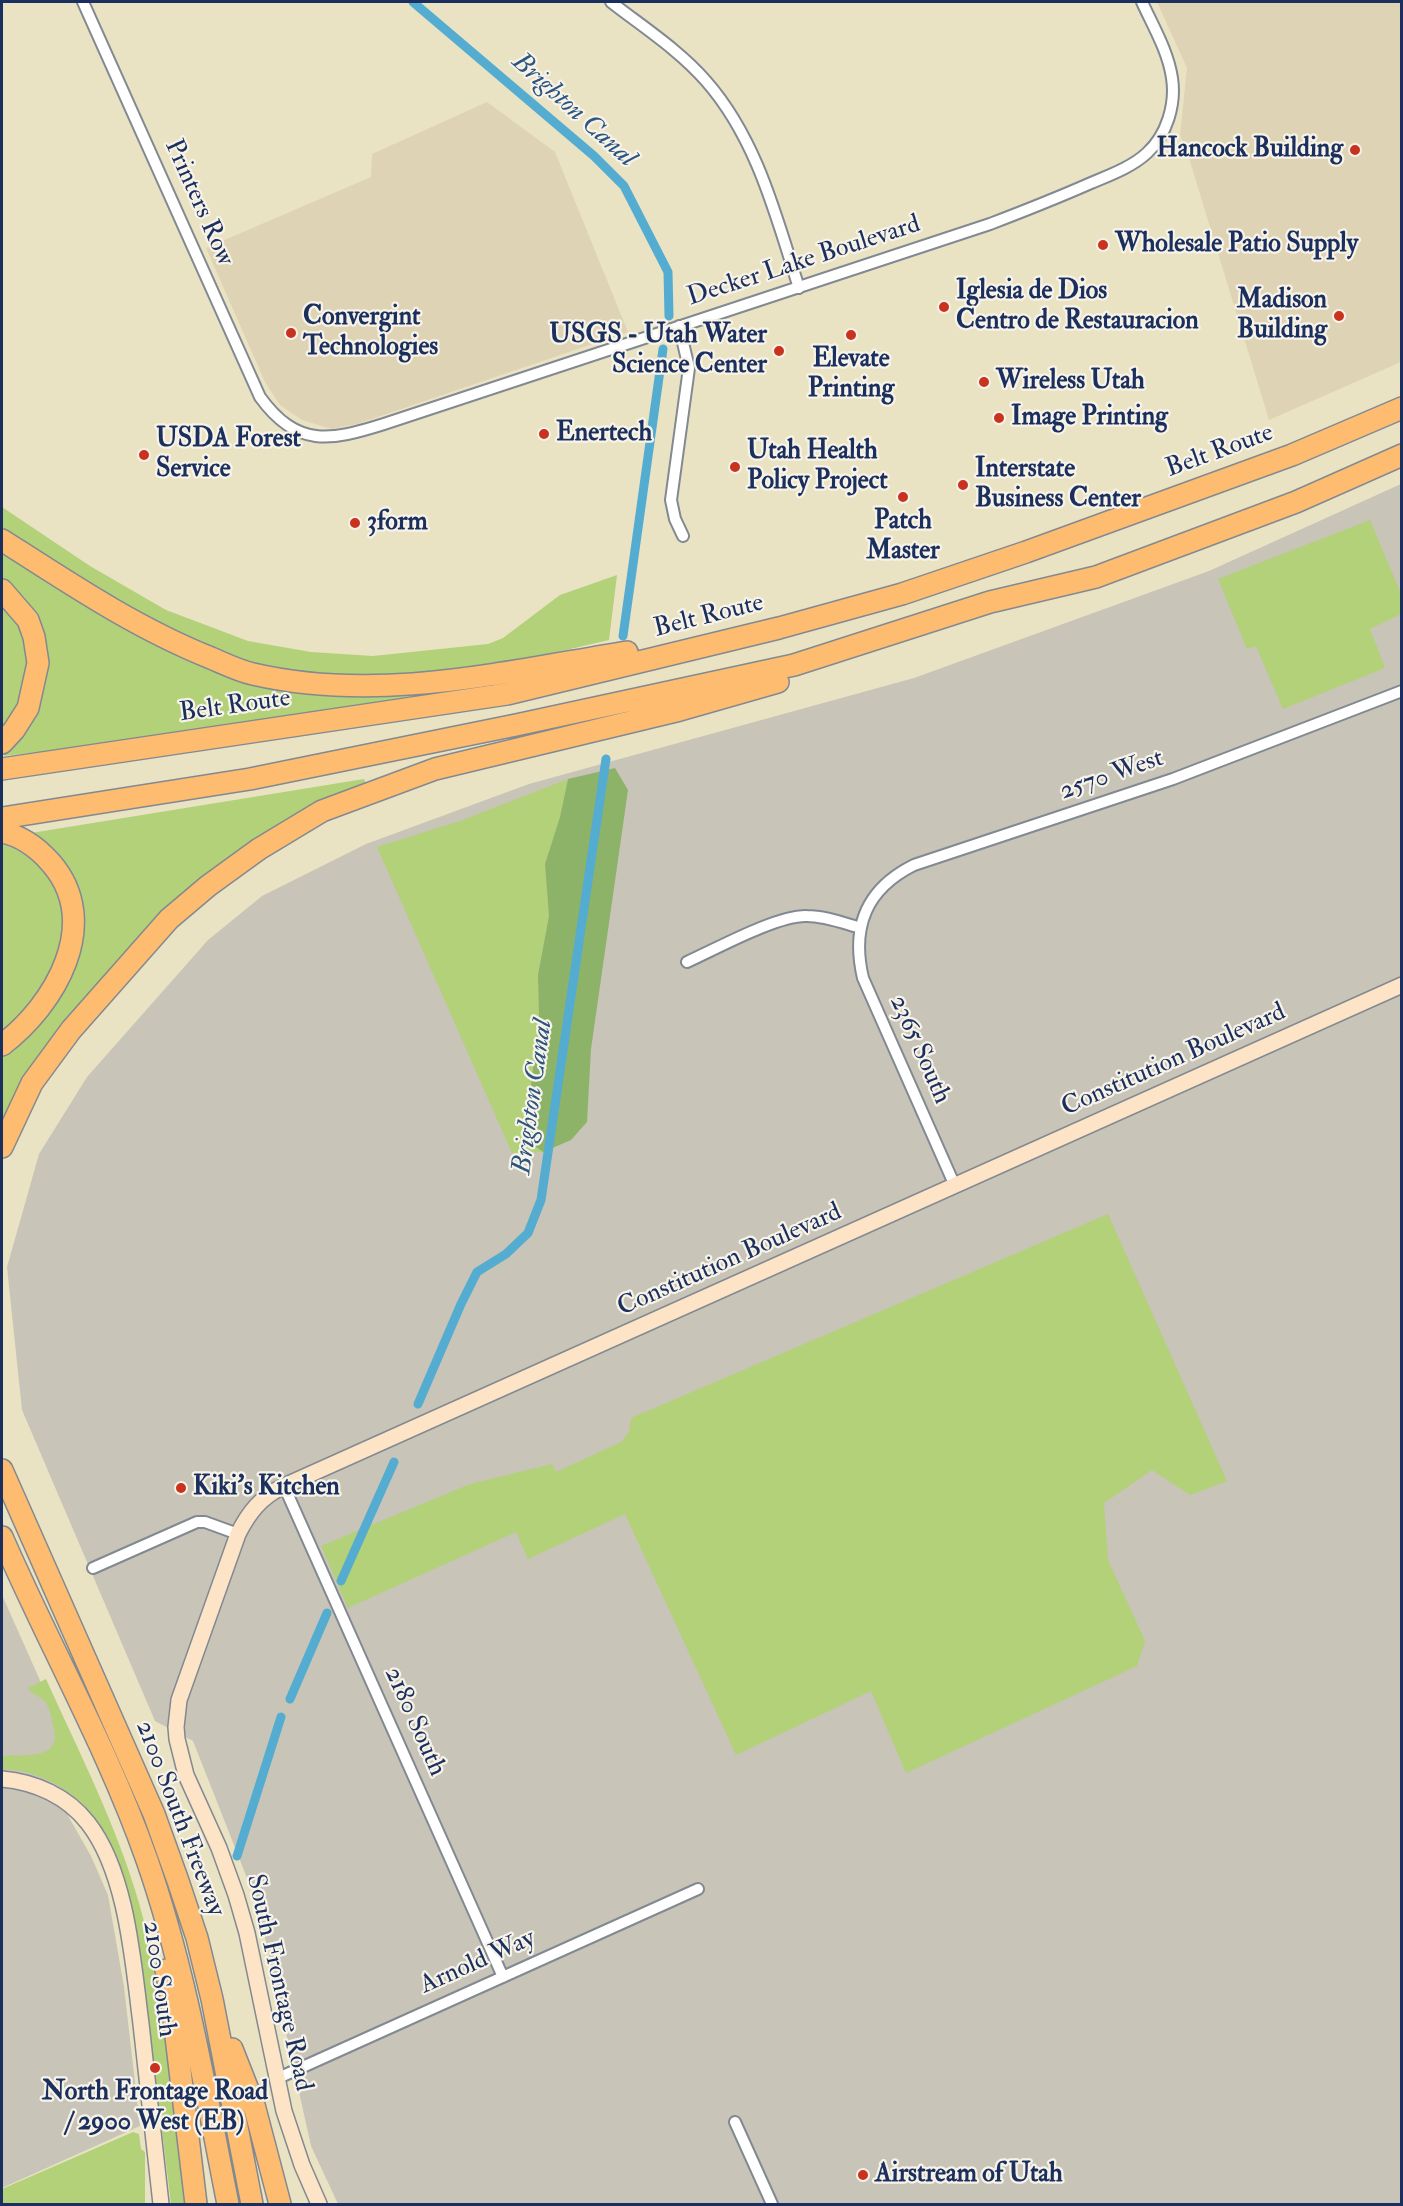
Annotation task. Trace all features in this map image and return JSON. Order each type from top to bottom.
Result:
[{"type":"highway","name":"Belt Route","points":[[2,769],[507,694],[779,628],[902,594],[1026,552],[1292,455],[1401,408]]},
{"type":"highway","points":[[2,1147],[32,1083],[71,1030],[169,919],[208,886],[259,849],[322,811],[435,769],[680,710],[981,619],[1296,502],[1401,455]]},
{"type":"highway","points":[[2,540],[109,608],[175,644],[252,674],[317,684],[377,687],[428,684],[779,628]]},
{"type":"highway","points":[[2,818],[250,779],[794,665],[990,602],[1096,577]]},
{"type":"highway","points":[[2,590],[28,620],[34,637],[38,663],[28,708],[14,730],[2,743]]},
{"type":"highway","points":[[2,832],[24,839],[42,853],[60,874],[71,898],[73,927],[69,953],[58,981],[38,1011],[17,1034],[2,1045]]},
{"type":"highway","name":"2100 South Freeway","points":[[2,1470],[153,1814],[178,1881],[205,1966],[252,2205]]},
{"type":"highway","name":"2100 South Freeway","points":[[2,1538],[137,1834],[166,1920],[190,2011],[228,2205]]},
{"type":"highway","points":[[2,1545],[18,1574]]},
{"type":"highway","points":[[96,1740],[126,1820],[148,1891],[171,1995],[196,2205]]},
{"type":"highway","points":[[205,1966],[231,2047],[254,2105],[280,2205]]},
{"type":"street","name":"Printers Row","points":[[83,2],[257,391],[278,420]]},
{"type":"street","points":[[612,2],[697,71],[731,113],[757,164],[799,288]]},
{"type":"street","name":"Decker Lake Boulevard","points":[[278,420],[297,431],[310,435],[333,438],[356,433],[799,288],[1040,205],[1129,166],[1146,154],[1163,131],[1171,111],[1173,91],[1168,60],[1142,2]]},
{"type":"street","points":[[679,327],[686,350],[689,375],[671,500],[675,519],[683,536]]},
{"type":"street","name":"2570 West","points":[[861,928],[867,909],[880,890],[895,876],[914,865],[1182,776],[1401,691]]},
{"type":"street","points":[[687,962],[774,923],[794,917],[816,916],[861,928]]},
{"type":"street","name":"2365 South","points":[[861,928],[858,954],[866,987],[955,1186]]},
{"type":"street","name":"Constitution Boulevard","points":[[238,1534],[248,1515],[259,1503],[268,1494],[284,1486],[1401,985]]},
{"type":"street","name":"2180 South","points":[[284,1486],[503,1977]]},
{"type":"street","points":[[93,1568],[197,1522],[205,1522],[238,1534]]},
{"type":"street","name":"South Frontage Road","points":[[238,1534],[180,1700],[176,1727],[177,1739],[186,1775],[219,1848],[236,1895],[247,1933],[276,2079],[294,2141],[319,2205]]},
{"type":"street","name":"2100 South","points":[[2,1779],[17,1780],[44,1788],[70,1805],[89,1824],[100,1842],[120,1895],[133,1963],[161,2205]]},
{"type":"street","name":"Arnold Way","points":[[276,2079],[698,1889]]},
{"type":"street","points":[[735,2122],[772,2205]]},
{"type":"shaded area","points":[[1157,2],[1401,2],[1401,362],[1269,420],[1180,135],[1187,68]]},
{"type":"shaded area","points":[[487,102],[555,152],[628,332],[357,424],[332,429],[302,420],[280,405],[265,382],[206,248],[371,177],[372,154]]},
{"type":"shaded area","points":[[1401,484],[1401,2204],[338,2204],[311,2146],[258,1906],[193,1741],[155,1721],[22,1410],[7,1267],[39,1154],[87,1077],[208,940],[262,896],[366,844],[529,784],[914,678],[1209,571]]},
{"type":"shaded area","points":[[2,1595],[39,1678],[83,1787],[67,1814],[91,1856],[108,1895],[124,1987],[140,2126],[2,2188]]},
{"type":"green space","points":[[2,507],[90,566],[166,610],[248,641],[311,652],[373,656],[488,644],[503,638],[560,595],[617,575],[609,640],[478,673],[341,683],[199,652],[2,535]]},
{"type":"green space","points":[[1370,520],[1401,594],[1401,614],[1370,629],[1385,668],[1283,709],[1256,646],[1247,649],[1218,579]]},
{"type":"green space","points":[[2,548],[100,614],[140,637],[166,650],[223,671],[453,687],[454,694],[231,730],[4,756],[3,750],[45,667],[2,581]]},
{"type":"green space","points":[[2,595],[19,615],[34,673],[2,738]]},
{"type":"green space","points":[[615,768],[628,790],[591,1049],[587,1122],[571,1140],[543,1152],[525,1139],[539,1016],[538,975],[549,916],[545,864],[560,817],[568,779]]},
{"type":"green space","points":[[364,779],[366,784],[196,886],[2,1128],[2,1051],[8,1046],[80,925],[25,834]]},
{"type":"green space","points":[[568,779],[560,817],[545,864],[549,916],[538,975],[539,1016],[525,1139],[543,1152],[512,1153],[377,847],[460,821]]},
{"type":"green space","points":[[2,844],[20,851],[42,867],[62,896],[64,966],[2,1038]]},
{"type":"green space","points":[[1108,1214],[1227,1481],[1190,1495],[1152,1470],[1104,1503],[1108,1560],[1145,1641],[1137,1666],[906,1773],[871,1691],[736,1755],[625,1514],[528,1559],[516,1532],[348,1608],[321,1546],[470,1484],[552,1464],[556,1472],[621,1442],[629,1432],[631,1418]]},
{"type":"green space","points":[[46,1679],[109,1818],[130,1874],[149,1940],[157,1977],[174,2091],[187,2204],[171,2204],[136,1923],[121,1869],[111,1844],[89,1811],[68,1792],[30,1773],[2,1769],[2,1756],[38,1754],[52,1747],[55,1740],[49,1709],[44,1701],[28,1688]]},
{"type":"green space","points":[[133,2132],[139,2134],[141,2149],[145,2152],[145,2204],[2,2204],[2,2189]]},
{"type":"waterway","name":"Brighton Canal","points":[[413,2],[594,156],[624,186],[668,272],[669,316]]},
{"type":"waterway","name":"Brighton Canal","points":[[623,636],[663,349]]},
{"type":"waterway","name":"Brighton Canal","points":[[418,1404],[477,1272],[506,1254],[528,1233],[541,1200],[606,759]]},
{"type":"waterway","name":"Brighton Canal","points":[[341,1581],[394,1462]]},
{"type":"waterway","name":"Brighton Canal","points":[[290,1699],[327,1613]]},
{"type":"waterway","name":"Brighton Canal","points":[[237,1856],[281,1717]]},
{"type":"place","name":"Hancock Building","points":[[1355,150]]},
{"type":"place","name":"Wholesale Patio Supply","points":[[1103,245]]},
{"type":"place","name":"Iglesia de Dios Centro de Restauracion","points":[[944,307]]},
{"type":"place","name":"Madison Building","points":[[1339,316]]},
{"type":"place","name":"Convergint Technologies","points":[[291,333]]},
{"type":"place","name":"Elevate Printing","points":[[851,335]]},
{"type":"place","name":"USGS - Utah Water Science Center","points":[[779,351]]},
{"type":"place","name":"Wireless Utah","points":[[984,382]]},
{"type":"place","name":"Image Printing","points":[[999,418]]},
{"type":"place","name":"Enertech","points":[[544,434]]},
{"type":"place","name":"USDA Forest Service","points":[[144,455]]},
{"type":"place","name":"Utah Health Policy Project","points":[[735,467]]},
{"type":"place","name":"Interstate Business Center","points":[[963,485]]},
{"type":"place","name":"Patch Master","points":[[903,497]]},
{"type":"place","name":"3form","points":[[355,523]]},
{"type":"place","name":"Kiki's Kitchen","points":[[181,1488]]},
{"type":"place","name":"North Frontage Road / 2900 West (EB)","points":[[155,2068]]},
{"type":"place","name":"Airstream of Utah","points":[[863,2175]]}]
